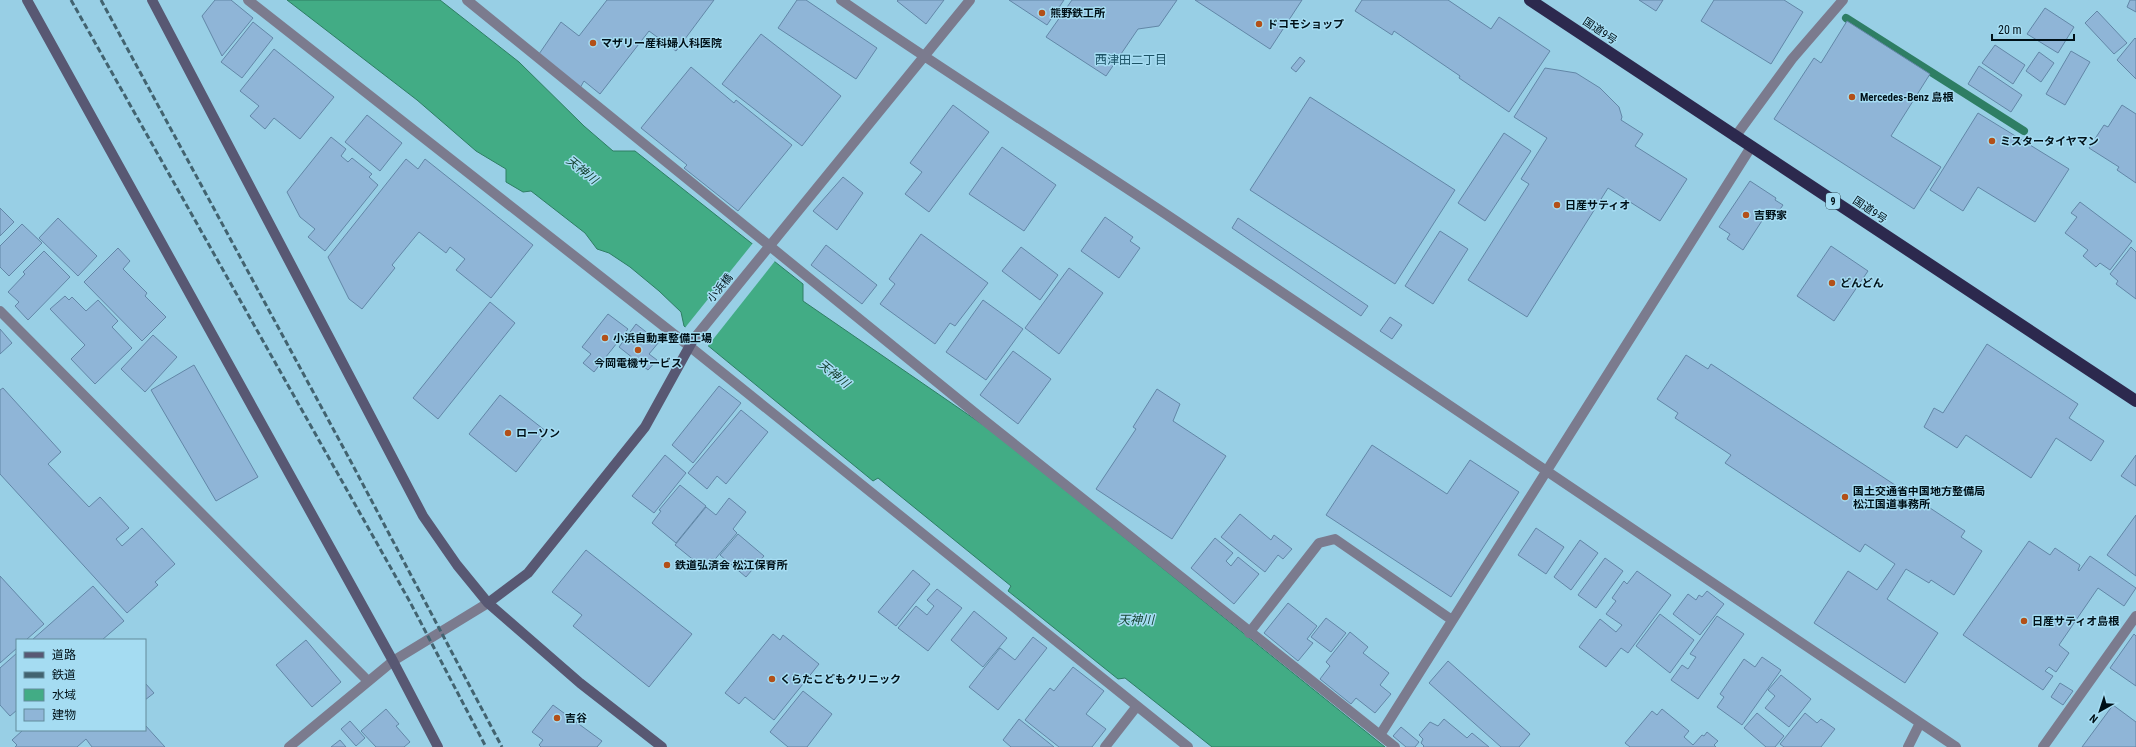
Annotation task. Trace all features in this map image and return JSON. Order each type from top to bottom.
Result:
[{"type":"highway","name":"国道9号","points":[[1530,0],[2136,401]]},
{"type":"street","points":[[27,0],[438,747]]},
{"type":"street","points":[[152,0],[423,516],[457,565],[488,603],[580,683],[662,747]]},
{"type":"street","points":[[248,0],[691,343],[1188,747]]},
{"type":"street","points":[[467,0],[767,248],[1249,633],[1395,747]]},
{"type":"street","points":[[841,0],[923,57],[1169,216],[1956,747]]},
{"type":"street","name":"小浜橋","points":[[691,343],[970,0]]},
{"type":"street","points":[[1735,137],[1792,59],[1843,0]]},
{"type":"street","points":[[1380,735],[1751,147]]},
{"type":"street","points":[[0,311],[368,681]]},
{"type":"street","points":[[289,747],[392,661],[488,603],[528,573],[645,427],[691,343]]},
{"type":"street","points":[[1249,633],[1319,543],[1335,539],[1452,620]]},
{"type":"street","points":[[2043,747],[2136,616]]},
{"type":"street","points":[[1105,747],[1137,706]]},
{"type":"street","points":[[1908,747],[1920,723]]},
{"type":"water","name":"天神川","points":[[287,0],[440,0],[519,62],[584,126],[613,151],[635,151],[803,284],[803,301],[992,431],[1385,747],[1212,747],[1125,678],[1118,679],[1008,591],[1011,586],[878,478],[873,481],[684,326],[681,312],[630,267],[609,253],[597,249],[585,233],[531,191],[523,192],[506,182],[506,169],[476,151],[417,100]]},
{"type":"pier","points":[[753,243],[775,261],[707,347],[684,329]]},
{"type":"building","points":[[215,0],[231,0],[253,18],[222,56],[202,16]]},
{"type":"building","name":"マザリー産科婦人科医院","points":[[607,0],[714,0],[676,51],[649,31],[600,94],[584,81],[580,88],[539,54],[561,22],[579,36]]},
{"type":"building","points":[[797,0],[806,0],[877,48],[856,79],[778,28]]},
{"type":"building","points":[[944,0],[926,24],[897,1]]},
{"type":"building","name":"熊野鉄工所","points":[[1009,0],[1064,0],[1047,25]]},
{"type":"building","points":[[1072,0],[1177,0],[1159,26],[1138,29],[1106,76],[1046,37]]},
{"type":"building","name":"ドコモショップ","points":[[1195,0],[1302,0],[1270,49]]},
{"type":"building","points":[[1362,0],[1448,0],[1491,29],[1499,17],[1550,51],[1509,112],[1459,78],[1460,76],[1394,31],[1392,35],[1355,11]]},
{"type":"building","points":[[1639,0],[1663,0],[1656,11]]},
{"type":"building","points":[[1714,0],[1784,0],[1803,12],[1771,64],[1701,21]]},
{"type":"building","points":[[2130,0],[2136,0],[2136,12],[2127,7]]},
{"type":"building","points":[[2045,8],[2074,27],[2058,53],[2027,34]]},
{"type":"building","points":[[2097,11],[2127,43],[2114,54],[2085,23]]},
{"type":"building","name":"Mercedes-Benz 島根","points":[[1847,21],[1930,74],[1891,136],[1941,167],[1914,209],[1774,119],[1814,58],[1821,63]]},
{"type":"building","points":[[253,22],[273,38],[242,78],[221,62]]},
{"type":"building","points":[[761,34],[841,96],[802,146],[722,84]]},
{"type":"building","points":[[2135,38],[2136,39],[2136,79],[2117,60]]},
{"type":"building","points":[[1995,45],[2025,65],[2013,84],[1982,63]]},
{"type":"building","points":[[274,49],[334,97],[300,139],[274,118],[265,129],[250,116],[259,106],[240,91]]},
{"type":"building","points":[[2071,51],[2090,62],[2065,105],[2046,94]]},
{"type":"building","points":[[2039,52],[2054,63],[2041,82],[2026,71]]},
{"type":"building","points":[[1300,57],[1305,61],[1296,72],[1291,68]]},
{"type":"building","points":[[1979,66],[2022,95],[2011,112],[1968,84]]},
{"type":"building","points":[[691,67],[734,103],[736,100],[792,145],[738,211],[684,168],[687,165],[641,128]]},
{"type":"building","name":"日産サティオ","points":[[1545,68],[1576,73],[1600,88],[1619,107],[1622,117],[1621,120],[1643,134],[1635,146],[1687,179],[1660,221],[1608,188],[1527,317],[1468,280],[1529,184],[1521,179],[1547,138],[1514,117]]},
{"type":"building","points":[[1310,97],[1455,190],[1395,284],[1250,190]]},
{"type":"building","points":[[953,105],[989,132],[929,212],[905,194],[922,172],[910,163]]},
{"type":"building","points":[[2122,105],[2136,114],[2136,183],[2117,170],[2119,167],[2089,148],[2104,125],[2108,127]]},
{"type":"building","name":"ミスタータイヤマン","points":[[1978,113],[2069,169],[2035,222],[1978,187],[1963,211],[1930,190]]},
{"type":"building","points":[[367,115],[402,143],[380,171],[345,142]]},
{"type":"building","points":[[1504,133],[1531,151],[1485,221],[1458,203]]},
{"type":"building","points":[[331,137],[346,149],[341,156],[348,162],[352,158],[372,174],[369,177],[378,185],[325,251],[308,237],[315,229],[300,217],[287,192]]},
{"type":"building","points":[[1002,147],[1056,185],[1024,231],[969,194]]},
{"type":"building","points":[[406,159],[418,169],[425,159],[533,245],[491,298],[456,270],[465,259],[450,247],[446,253],[419,232],[392,265],[395,268],[362,309],[349,299],[328,257]]},
{"type":"building","points":[[843,177],[863,193],[837,230],[813,211]]},
{"type":"building","name":"吉野家","points":[[1750,181],[1776,198],[1775,200],[1783,205],[1774,218],[1767,213],[1743,250],[1727,239],[1730,234],[1719,227]]},
{"type":"building","points":[[2080,202],[2132,241],[2110,270],[2100,263],[2096,267],[2083,256],[2088,250],[2065,233],[2077,217],[2071,213]]},
{"type":"building","points":[[0,208],[14,222],[0,236]]},
{"type":"building","points":[[1105,217],[1133,237],[1130,241],[1140,248],[1119,278],[1081,251]]},
{"type":"building","points":[[58,218],[97,256],[78,276],[39,238]]},
{"type":"building","points":[[1238,218],[1368,306],[1361,316],[1232,228]]},
{"type":"building","points":[[22,224],[42,243],[9,276],[0,267],[0,246]]},
{"type":"building","points":[[1440,231],[1468,249],[1433,304],[1405,286]]},
{"type":"building","points":[[921,234],[988,283],[955,326],[950,323],[935,344],[880,304],[895,284],[889,279]]},
{"type":"building","points":[[826,245],[877,285],[862,304],[811,265]]},
{"type":"building","name":"どんどん","points":[[1831,246],[1868,271],[1834,321],[1797,296]]},
{"type":"building","points":[[1021,247],[1058,275],[1040,300],[1002,271]]},
{"type":"building","points":[[2131,247],[2136,252],[2136,299],[2116,284],[2118,281],[2110,274]]},
{"type":"building","points":[[118,248],[130,261],[123,269],[147,293],[145,296],[166,317],[142,341],[84,282]]},
{"type":"building","points":[[44,251],[70,277],[28,320],[15,306],[19,302],[8,292],[25,274],[23,272]]},
{"type":"building","points":[[1069,268],[1103,293],[1059,354],[1025,328]]},
{"type":"building","points":[[65,296],[69,300],[72,297],[86,311],[98,300],[118,321],[112,327],[132,348],[95,384],[71,359],[85,345],[50,309]]},
{"type":"building","points":[[983,300],[1023,329],[986,380],[946,352]]},
{"type":"building","points":[[490,302],[515,323],[438,419],[413,398]]},
{"type":"building","name":"小浜自動車整備工場","points":[[608,314],[628,329],[594,372],[583,363],[591,354],[582,347]]},
{"type":"building","points":[[1390,317],[1402,325],[1392,339],[1380,331]]},
{"type":"building","name":"今岡電機サービス","points":[[636,324],[659,342],[649,354],[657,360],[648,370],[619,347]]},
{"type":"building","points":[[0,329],[12,343],[0,354]]},
{"type":"building","points":[[153,335],[177,357],[145,392],[121,369]]},
{"type":"building","points":[[1987,344],[2078,404],[2069,418],[2104,441],[2091,461],[2056,438],[2031,478],[1966,435],[1957,448],[1924,427],[1934,408],[1943,413]]},
{"type":"building","points":[[1013,351],[1051,379],[1018,424],[980,395]]},
{"type":"building","name":"国土交通省中国地方整備局 松江国道事務所","points":[[1686,355],[1708,369],[1711,364],[1965,531],[1961,537],[1982,551],[1954,595],[1931,580],[1929,583],[1906,569],[1887,599],[1938,633],[1905,683],[1814,623],[1848,571],[1877,590],[1895,564],[1865,544],[1860,552],[1725,463],[1731,455],[1675,418],[1678,413],[1657,399]]},
{"type":"building","points":[[194,365],[258,477],[216,501],[151,390]]},
{"type":"building","points":[[719,386],[741,403],[693,463],[672,445]]},
{"type":"building","points":[[3,388],[61,452],[48,464],[89,507],[100,497],[129,528],[116,539],[122,546],[142,528],[175,564],[155,582],[158,585],[127,613],[0,474],[0,390]]},
{"type":"building","points":[[1157,389],[1180,404],[1173,421],[1226,456],[1172,539],[1096,489],[1136,429],[1133,427]]},
{"type":"building","name":"ローソン","points":[[500,395],[547,432],[516,472],[469,434]]},
{"type":"building","points":[[741,410],[768,432],[726,484],[717,476],[707,489],[688,473]]},
{"type":"building","points":[[1372,445],[1447,494],[1470,460],[1519,492],[1451,597],[1326,515]]},
{"type":"building","points":[[665,455],[686,473],[654,513],[632,496]]},
{"type":"building","points":[[2136,455],[2136,486],[2121,476]]},
{"type":"building","points":[[680,485],[706,506],[676,543],[652,523],[661,511],[659,510]]},
{"type":"building","points":[[729,498],[746,512],[733,529],[737,533],[706,570],[675,545],[706,507],[716,515]]},
{"type":"building","points":[[1240,514],[1271,540],[1274,535],[1292,549],[1283,559],[1278,555],[1265,572],[1221,537]]},
{"type":"building","points":[[2136,515],[2136,576],[2107,555]]},
{"type":"building","points":[[1536,528],[1564,547],[1546,574],[1518,555]]},
{"type":"building","points":[[738,534],[764,556],[746,577],[720,555]]},
{"type":"building","points":[[1215,538],[1233,553],[1226,561],[1231,566],[1238,557],[1259,574],[1234,604],[1191,568]]},
{"type":"building","points":[[1580,540],[1598,553],[1571,590],[1554,577]]},
{"type":"building","name":"日産サティオ島根","points":[[2029,541],[2050,555],[2055,548],[2080,565],[2079,571],[2090,556],[2136,588],[2124,606],[2098,588],[2059,645],[2069,653],[2056,672],[2049,667],[2045,671],[2053,676],[2043,690],[1963,635]]},
{"type":"building","points":[[586,550],[692,634],[649,687],[573,626],[582,615],[552,592]]},
{"type":"building","points":[[1605,558],[1623,571],[1596,608],[1578,595]]},
{"type":"building","points":[[913,570],[930,584],[896,626],[878,612]]},
{"type":"building","points":[[1637,571],[1671,595],[1628,653],[1621,648],[1606,667],[1579,647],[1600,619],[1616,632],[1622,625],[1606,614],[1616,601],[1612,598],[1624,581],[1627,584]]},
{"type":"building","points":[[0,576],[44,624],[27,639],[16,639],[16,649],[0,663]]},
{"type":"building","points":[[93,586],[124,621],[103,639],[33,639]]},
{"type":"building","points":[[937,589],[962,608],[928,651],[898,628],[916,606],[927,615],[934,606],[927,600]]},
{"type":"building","points":[[1707,591],[1724,604],[1700,635],[1673,614],[1688,594],[1696,600],[1699,595],[1702,597]]},
{"type":"building","points":[[1288,603],[1317,626],[1307,639],[1313,643],[1298,661],[1264,633]]},
{"type":"building","points":[[974,611],[1007,638],[983,667],[951,640]]},
{"type":"building","points":[[1660,614],[1694,640],[1670,673],[1636,646]]},
{"type":"building","points":[[1717,616],[1744,634],[1698,699],[1671,680],[1682,665],[1688,669],[1696,657],[1690,654]]},
{"type":"building","points":[[1326,618],[1346,633],[1331,652],[1311,637]]},
{"type":"building","points":[[1350,632],[1368,647],[1363,653],[1389,673],[1380,685],[1391,694],[1375,713],[1356,698],[1351,704],[1320,679],[1330,666],[1326,662]]},
{"type":"building","name":"くらたこどもクリニック","points":[[773,634],[780,640],[783,635],[819,664],[774,720],[745,697],[739,704],[725,693]]},
{"type":"building","points":[[2134,634],[2136,636],[2136,686],[2110,668]]},
{"type":"building","points":[[1033,637],[1047,648],[998,710],[969,687],[1000,648],[1015,660]]},
{"type":"building","points":[[306,640],[341,682],[312,707],[276,665]]},
{"type":"building","points":[[16,654],[16,711],[10,716],[0,705],[0,668]]},
{"type":"building","points":[[1762,657],[1781,670],[1742,725],[1717,707],[1724,697],[1720,694],[1744,659],[1755,667]]},
{"type":"building","points":[[1448,661],[1530,734],[1519,747],[1501,747],[1429,683]]},
{"type":"building","points":[[1073,667],[1104,691],[1086,714],[1106,729],[1092,747],[1059,747],[1025,720],[1050,688],[1054,691]]},
{"type":"building","points":[[1781,675],[1811,699],[1789,727],[1765,708],[1775,696],[1768,690]]},
{"type":"building","points":[[2060,683],[2073,691],[2063,705],[2051,697]]},
{"type":"building","points":[[146,684],[154,693],[146,699]]},
{"type":"building","points":[[803,691],[832,714],[807,747],[788,747],[770,732]]},
{"type":"building","name":"吉谷","points":[[553,705],[602,741],[597,747],[541,747],[539,745],[543,740],[532,732]]},
{"type":"building","points":[[2113,705],[2136,722],[2136,747],[2082,747]]},
{"type":"building","points":[[386,709],[399,724],[396,726],[410,742],[404,747],[376,747],[361,731]]},
{"type":"building","points":[[1662,709],[1689,731],[1684,737],[1693,745],[1702,735],[1704,736],[1707,732],[1718,741],[1714,745],[1716,747],[1630,747],[1625,743],[1652,711],[1657,715]]},
{"type":"building","points":[[1757,713],[1784,736],[1775,747],[1766,747],[1744,728]]},
{"type":"building","points":[[1805,713],[1817,723],[1821,719],[1835,729],[1821,747],[1784,747],[1780,744]]},
{"type":"building","points":[[1019,719],[1054,747],[1011,747],[1003,740]]},
{"type":"building","points":[[1444,719],[1467,738],[1472,733],[1489,747],[1423,747],[1424,746],[1421,743],[1423,739],[1419,735],[1430,722],[1438,726]]},
{"type":"building","points":[[350,721],[365,738],[356,746],[341,729]]},
{"type":"building","points":[[146,726],[165,747],[92,747],[86,739],[77,747],[15,747],[17,745],[12,740],[22,731],[146,731]]},
{"type":"building","points":[[1401,727],[1419,742],[1415,747],[1406,747],[1393,736]]},
{"type":"building","points":[[340,740],[346,747],[331,747]]},
{"type":"waterway","points":[[1846,18],[2024,131]]},
{"type":"railway","points":[[71,0],[410,602],[486,747]]},
{"type":"railway","points":[[101,0],[350,460],[502,747]]},
{"type":"place","name":"熊野鉄工所","points":[[1042,13]]},
{"type":"place","name":"ドコモショップ","points":[[1259,24]]},
{"type":"place","name":"マザリー産科婦人科医院","points":[[593,43]]},
{"type":"place","name":"Mercedes-Benz 島根","points":[[1852,97]]},
{"type":"place","name":"ミスタータイヤマン","points":[[1992,141]]},
{"type":"place","name":"日産サティオ","points":[[1557,205]]},
{"type":"place","name":"吉野家","points":[[1746,215]]},
{"type":"place","name":"どんどん","points":[[1832,283]]},
{"type":"place","name":"小浜自動車整備工場","points":[[605,338]]},
{"type":"place","name":"今岡電機サービス","points":[[638,350]]},
{"type":"place","name":"ローソン","points":[[508,433]]},
{"type":"place","name":"国土交通省中国地方整備局 松江国道事務所","points":[[1845,497]]},
{"type":"place","name":"鉄道弘済会 松江保育所","points":[[667,565]]},
{"type":"place","name":"日産サティオ島根","points":[[2024,621]]},
{"type":"place","name":"くらたこどもクリニック","points":[[772,679]]},
{"type":"place","name":"吉谷","points":[[557,718]]},
{"type":"district","name":"西津田二丁目","points":[[1131,60]]}]
